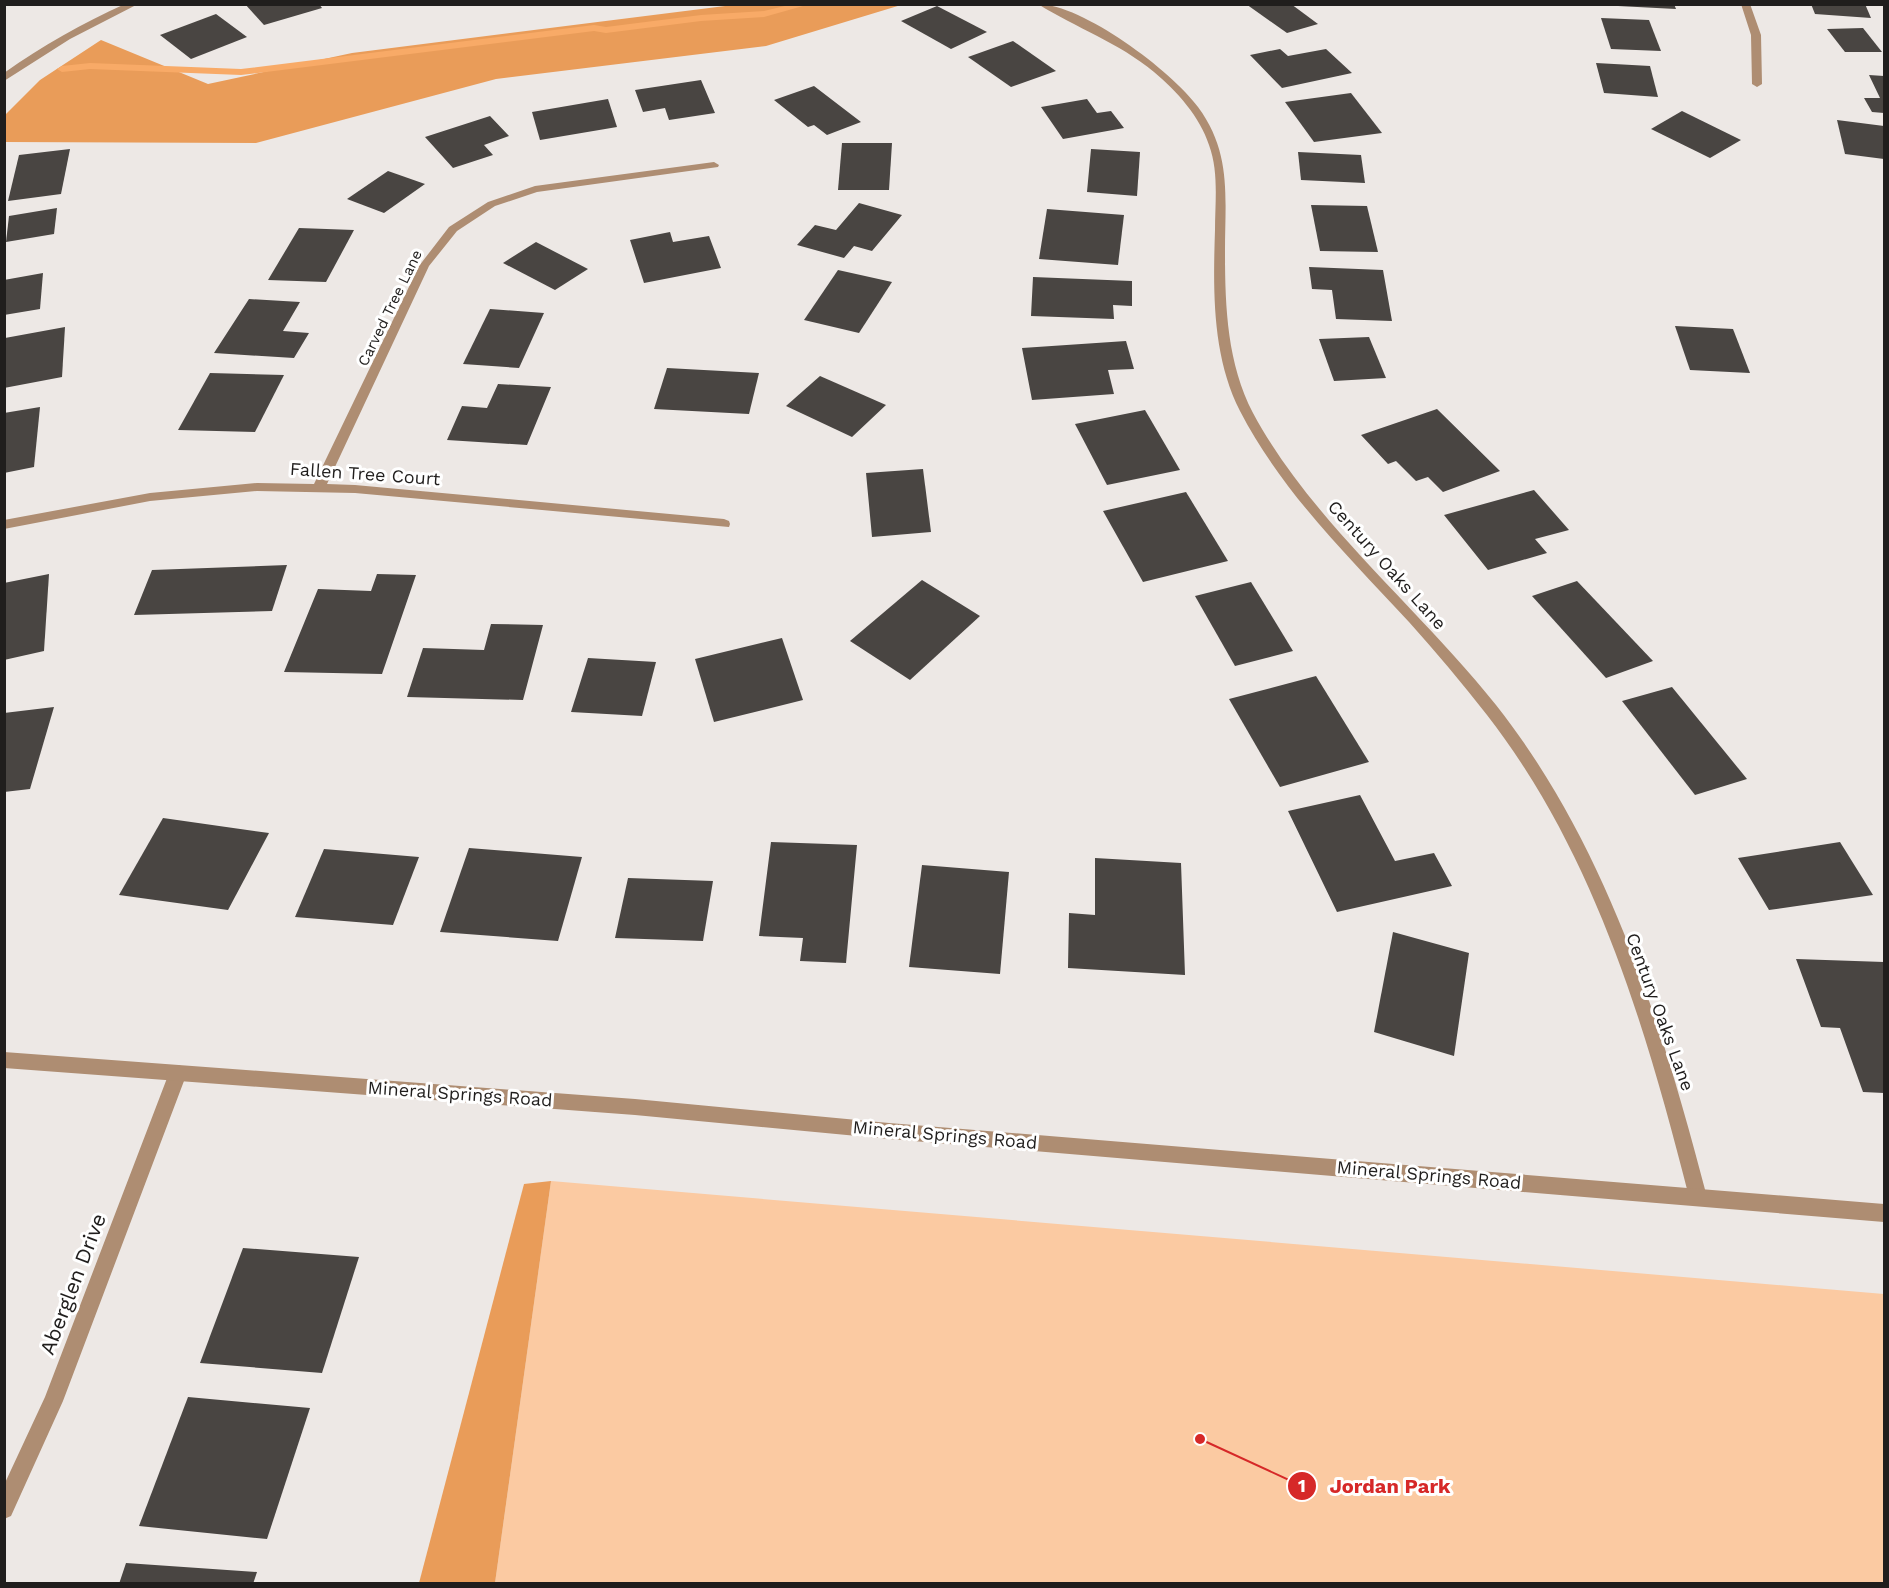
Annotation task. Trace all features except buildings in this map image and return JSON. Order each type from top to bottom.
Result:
[{"type":"street","points":[[4,78],[22,64],[78,31],[134,4]]},
{"type":"street","name":"Century Oaks Lane","points":[[1042,4],[1111,37],[1141,56],[1161,72],[1189,102],[1209,132],[1217,153],[1220,195],[1221,333],[1241,399],[1267,447],[1315,512],[1469,682],[1519,748],[1575,846],[1631,972],[1671,1092],[1698,1197]]},
{"type":"street","points":[[1745,4],[1756,35],[1757,84]]},
{"type":"street","name":"Carved Tree Lane","points":[[319,487],[424,266],[439,244],[454,228],[477,213],[527,191],[565,183],[714,165]]},
{"type":"street","name":"Fallen Tree Court","points":[[4,525],[150,497],[257,487],[319,487],[724,525]]},
{"type":"street","name":"Mineral Springs Road","points":[[4,1060],[635,1107],[889,1131],[1884,1213]]},
{"type":"street","name":"Aberglen Drive","points":[[4,1509],[53,1401],[178,1073]]},
{"type":"shaded area","points":[[733,5],[901,5],[766,46],[496,79],[256,143],[5,142],[5,115],[40,80],[101,40],[208,84],[352,53]]},
{"type":"shaded area","points":[[551,1181],[1884,1294],[1884,1583],[495,1583]]},
{"type":"shaded area","points":[[551,1181],[495,1583],[419,1583],[524,1184]]},
{"type":"waterway","points":[[62,69],[90,66],[241,72],[594,28],[606,30],[701,18],[764,14],[806,4]]},
{"type":"place","name":"Jordan Park","points":[[1200,1439]]}]
